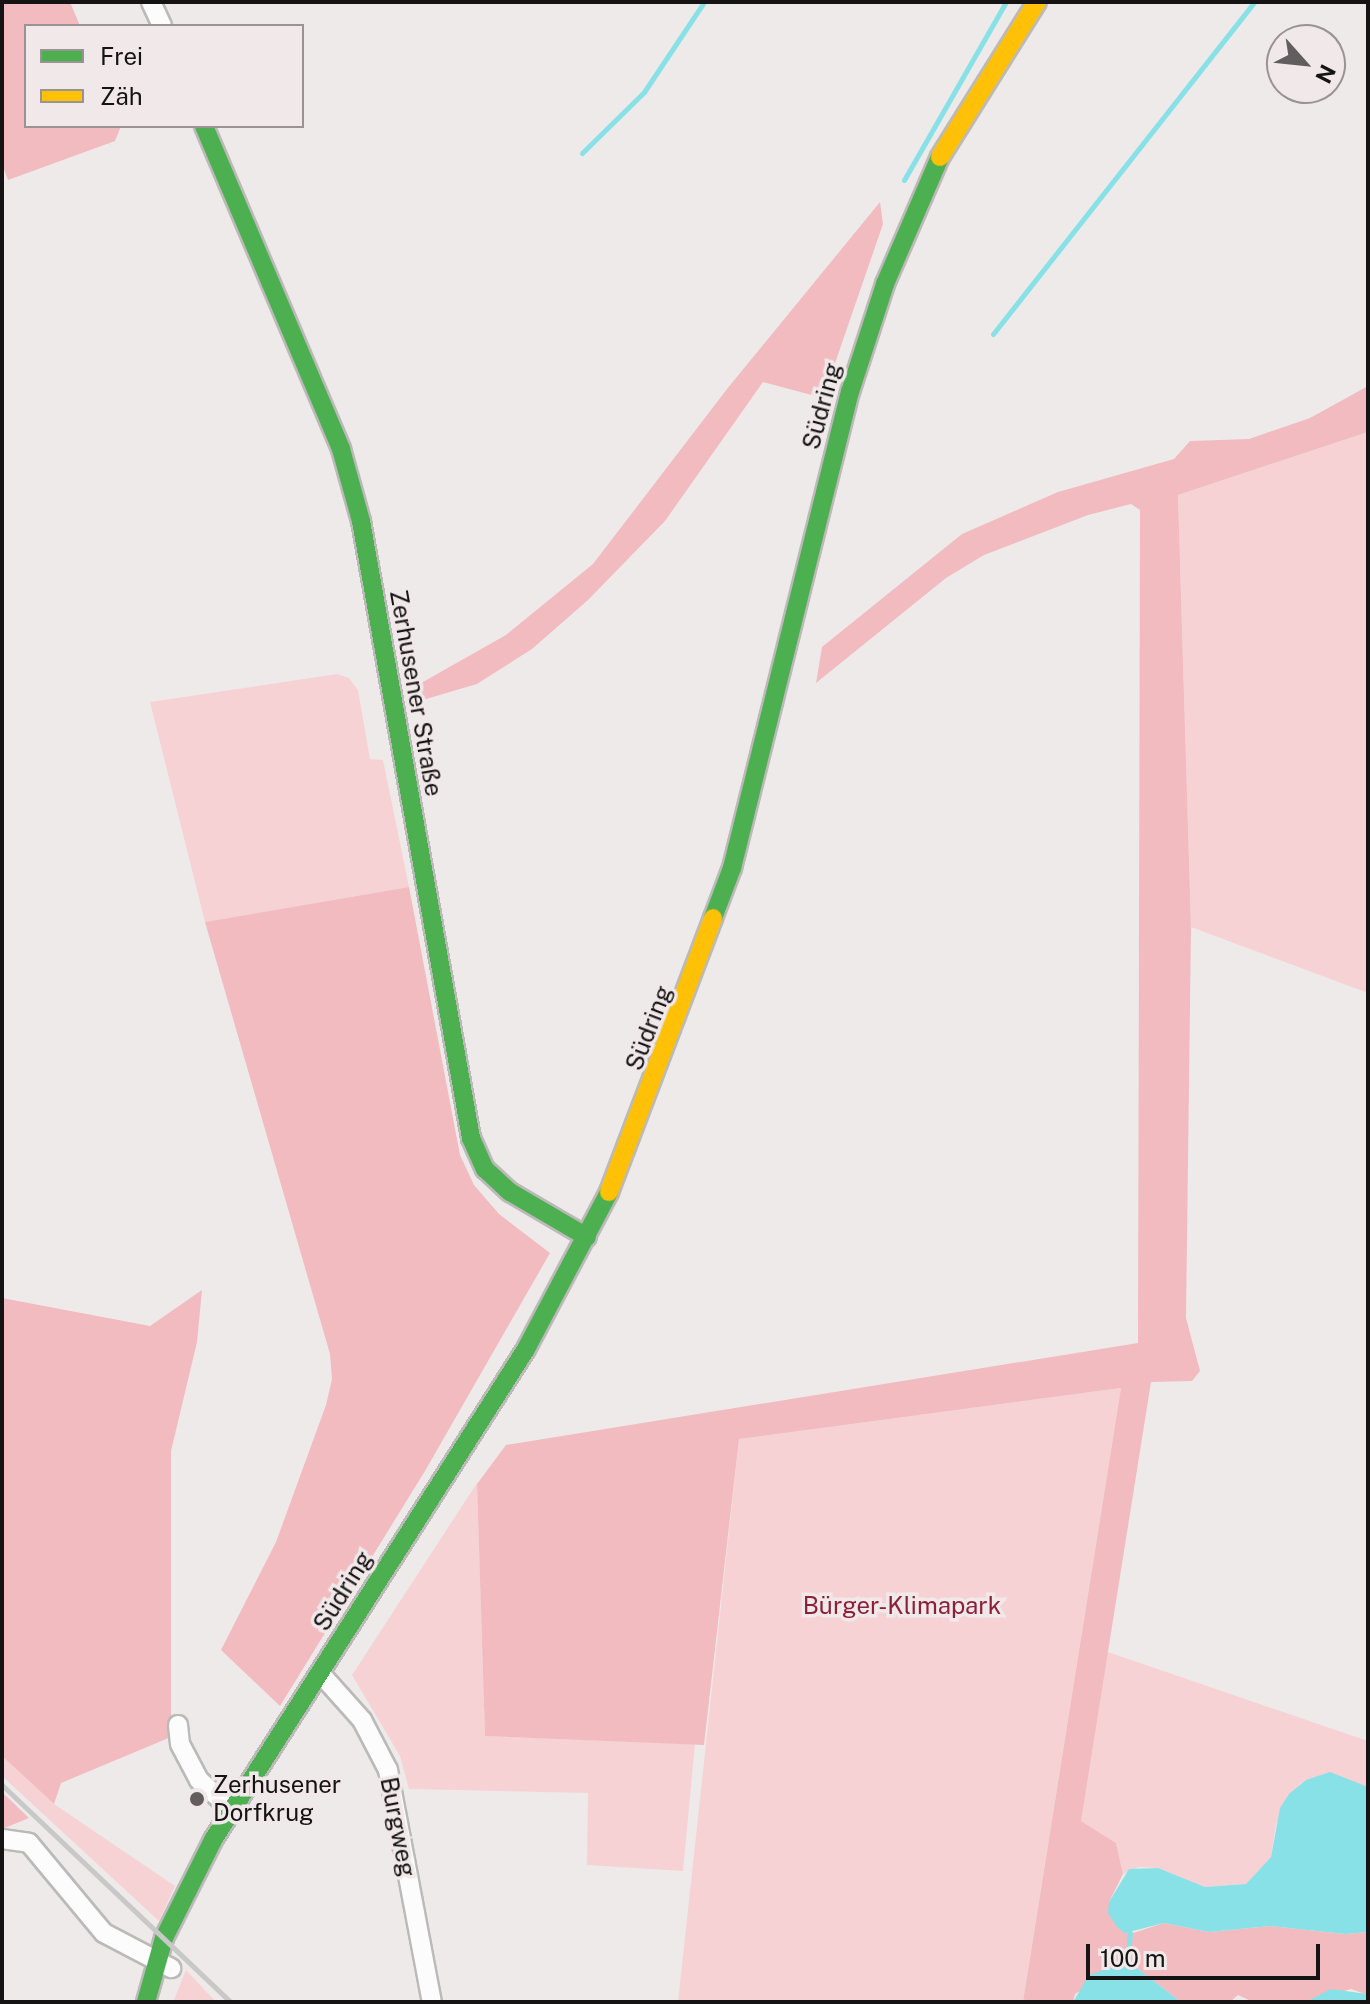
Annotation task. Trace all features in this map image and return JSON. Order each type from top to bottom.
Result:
[{"type":"main road","name":"Südring","points":[[146,2002],[163,1965],[183,1899],[232,1810],[526,1349],[587,1237],[655,1082],[732,868],[850,392],[885,284],[944,149],[1037,2]]},
{"type":"main road","name":"Zerhusener Straße","points":[[205,128],[341,449],[357,507],[471,1138],[485,1169],[510,1192],[587,1237]]},
{"type":"street","points":[[151,2],[161,24]]},
{"type":"street","name":"Burgweg","points":[[320,1673],[362,1720],[388,1770],[432,2002]]},
{"type":"street","points":[[178,1725],[180,1744],[199,1780],[232,1810]]},
{"type":"street","points":[[2,1839],[29,1843],[44,1855],[104,1933],[163,1965]]},
{"type":"green space","points":[[1368,432],[1368,993],[1191,927],[1178,495]]},
{"type":"green space","points":[[337,674],[349,678],[358,690],[370,759],[383,760],[409,887],[205,922],[150,702]]},
{"type":"green space","name":"Bürger-Klimapark","points":[[1121,1388],[1023,2002],[678,2002],[739,1439]]},
{"type":"green space","points":[[477,1483],[485,1736],[695,1744],[683,1871],[587,1865],[588,1793],[409,1789],[400,1756],[352,1675]]},
{"type":"green space","points":[[1105,1651],[1368,1741],[1368,1787],[1306,1780],[1298,1786],[1276,1824],[1271,1857],[1246,1884],[1205,1887],[1158,1868],[1139,1867],[1123,1874],[1116,1843],[1081,1821]]},
{"type":"green space","points":[[2,1756],[54,1804],[175,1886],[159,1921],[2,1776]]},
{"type":"green space","points":[[186,1970],[216,2002],[173,2002]]},
{"type":"shaded area","points":[[2,2],[70,2],[79,24],[24,24],[24,128],[120,128],[115,141],[8,180],[2,164]]},
{"type":"shaded area","points":[[880,202],[883,224],[823,398],[763,382],[665,521],[588,600],[532,649],[477,684],[409,704],[407,691],[506,635],[593,564],[727,389]]},
{"type":"shaded area","points":[[1368,386],[1368,432],[1178,495],[1191,927],[1186,1318],[1200,1371],[1192,1381],[1151,1382],[1081,1821],[1116,1843],[1123,1874],[1109,1902],[1133,1933],[1164,1923],[1209,1932],[1270,1926],[1345,1934],[1368,1932],[1368,1995],[1351,1989],[1306,2002],[1253,2002],[1238,1995],[1230,2002],[1181,2002],[1129,1962],[1075,1994],[1073,2002],[1023,2002],[1121,1388],[739,1439],[704,1745],[485,1736],[477,1484],[506,1445],[1138,1343],[1140,510],[1131,504],[1088,515],[984,555],[946,578],[816,683],[822,647],[962,534],[1058,492],[1174,459],[1190,441],[1249,439],[1310,418]]},
{"type":"shaded area","points":[[409,887],[460,1155],[474,1185],[499,1214],[550,1253],[425,1471],[280,1706],[221,1650],[276,1542],[326,1405],[332,1379],[330,1354],[205,922]]},
{"type":"shaded area","points":[[202,1290],[197,1342],[171,1451],[171,1737],[61,1783],[54,1804],[2,1756],[2,1298],[150,1326]]},
{"type":"shaded area","points":[[2,1792],[29,1818],[2,1829]]},
{"type":"water","points":[[1330,1772],[1368,1787],[1368,1932],[1345,1934],[1270,1926],[1209,1932],[1164,1923],[1125,1933],[1117,1927],[1108,1913],[1109,1902],[1129,1869],[1158,1868],[1205,1887],[1246,1884],[1271,1857],[1280,1808],[1289,1794],[1306,1780]]},
{"type":"water","points":[[1129,1962],[1181,2002],[1073,2002],[1089,1975]]},
{"type":"water","points":[[1331,1989],[1367,1994],[1368,2002],[1306,2002]]},
{"type":"waterway","points":[[582,153],[644,92],[704,2]]},
{"type":"waterway","points":[[904,180],[1006,2]]},
{"type":"waterway","points":[[993,334],[1254,2]]},
{"type":"waterway","points":[[1127,1962],[1130,1933]]},
{"type":"railway","points":[[2,1785],[231,2002]]},
{"type":"traffic: fast","points":[[205,128],[341,449],[361,521],[471,1138],[485,1169],[510,1192],[587,1237]]},
{"type":"traffic: fast","points":[[713,918],[732,868],[850,392],[885,284],[940,157]]},
{"type":"traffic: fast","points":[[146,2002],[164,1938],[213,1840],[526,1349],[609,1192]]},
{"type":"traffic: slow","points":[[940,157],[1037,2]]},
{"type":"traffic: slow","points":[[609,1192],[713,918]]},
{"type":"place","name":"Zerhusener Dorfkrug","points":[[197,1799]]}]
